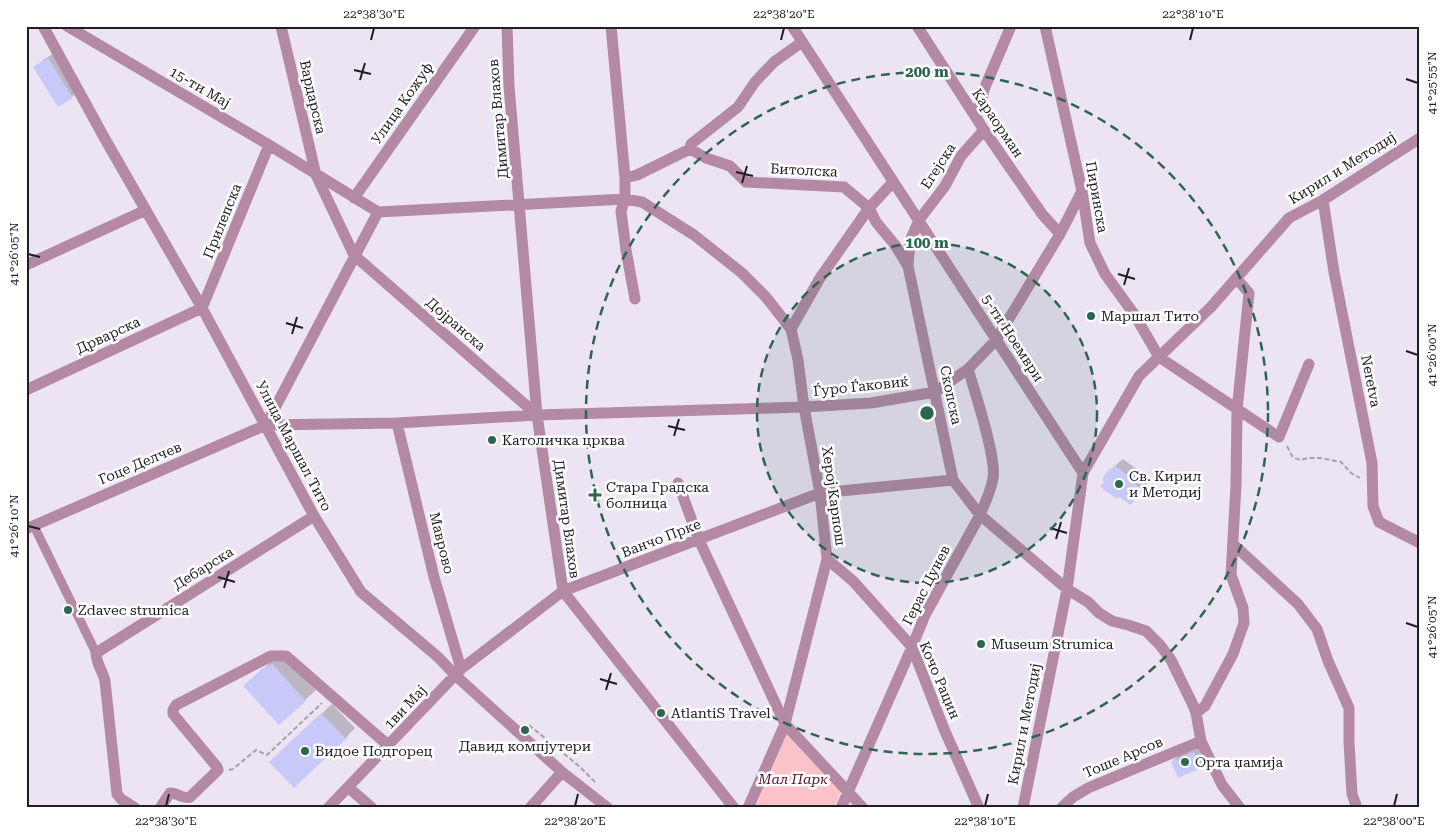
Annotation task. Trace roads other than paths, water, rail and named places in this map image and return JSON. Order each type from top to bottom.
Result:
[{"type":"street","name":"Улица Маршал Тито","points":[[43,26],[202,308],[314,516],[361,592],[458,672],[562,772],[608,808]]},
{"type":"street","name":"15-ти Мај","points":[[67,26],[269,145],[378,212]]},
{"type":"street","name":"Вардарска","points":[[281,26],[316,175],[354,255]]},
{"type":"street","name":"Улица Кожуф","points":[[354,198],[475,26]]},
{"type":"street","name":"Димитар Влахов","points":[[506,26],[509,86],[537,415],[562,591],[734,808]]},
{"type":"street","points":[[612,26],[625,178],[622,211],[623,224],[634,300]]},
{"type":"street","points":[[792,26],[919,220]]},
{"type":"street","name":"Караорман","points":[[917,26],[984,130],[1042,214],[1060,234]]},
{"type":"street","points":[[976,117],[985,87],[1011,26]]},
{"type":"street","name":"Пиринска","points":[[1045,26],[1082,191],[1090,242],[1105,274],[1134,314],[1159,357],[1278,437],[1309,364]]},
{"type":"street","points":[[625,178],[637,175],[690,149],[690,144],[738,107],[755,82],[774,62],[802,42]]},
{"type":"street","name":"Егејска","points":[[908,266],[910,241],[919,220],[945,186],[961,156],[984,130]]},
{"type":"street","name":"Кирил и Методиј","points":[[1023,808],[1067,589],[1083,473],[1139,376],[1211,307],[1289,218],[1323,200],[1420,138]]},
{"type":"street","name":"Прилепска","points":[[202,308],[269,145]]},
{"type":"street","name":"Битолска","points":[[690,149],[706,158],[730,166],[746,182],[844,187],[869,208]]},
{"type":"street","points":[[266,425],[378,212],[624,199],[642,202],[694,235],[751,282],[765,296],[791,329],[820,278],[869,208],[893,182]]},
{"type":"street","name":"Ѓуро Ѓаковиќ","points":[[266,425],[397,423],[537,415],[804,407],[871,403],[935,392],[968,369],[996,340],[1060,234],[1082,191]]},
{"type":"street","name":"Neretva","points":[[1323,200],[1334,272],[1372,463],[1374,506],[1379,522],[1420,543]]},
{"type":"street","name":"Скопска","points":[[869,208],[876,222],[895,245],[908,266],[953,480],[980,515],[1067,589],[1088,602],[1112,621],[1146,631],[1160,645],[1171,660],[1196,713],[1201,741],[1222,785],[1240,808]]},
{"type":"street","points":[[26,265],[146,210]]},
{"type":"street","name":"5-ти Ноември","points":[[919,220],[1083,473]]},
{"type":"street","name":"Дојранска","points":[[354,255],[537,415]]},
{"type":"street","points":[[1196,713],[1205,706],[1240,637],[1244,623],[1243,608],[1231,575],[1234,545],[1237,410],[1250,293],[1236,278]]},
{"type":"street","name":"Дрварска","points":[[26,390],[202,308]]},
{"type":"street","name":"Херој Карпош","points":[[748,808],[785,724],[827,559],[820,493],[791,329]]},
{"type":"street","name":"Герас Цунев","points":[[840,808],[925,615],[980,515],[994,477],[991,454],[968,369]]},
{"type":"street","name":"Маврово","points":[[397,423],[458,672]]},
{"type":"street","name":"Гоце Делчев","points":[[30,527],[266,425]]},
{"type":"street","name":"Ванчо Прке","points":[[458,672],[562,591],[820,493],[953,480]]},
{"type":"street","points":[[678,483],[699,540],[785,724],[863,808]]},
{"type":"street","name":"Дебарска","points":[[96,653],[314,516]]},
{"type":"street","points":[[30,527],[96,653],[96,660],[105,681],[117,794],[121,800],[135,808]]},
{"type":"street","points":[[1234,545],[1298,604],[1317,628],[1328,661],[1350,708],[1349,742],[1352,794],[1357,808]]},
{"type":"street","name":"Кочо Рацин","points":[[827,559],[853,581],[912,647],[944,729],[979,808]]},
{"type":"street","points":[[160,808],[170,793],[175,793],[183,798],[190,797],[216,772],[217,767],[173,714],[176,705],[271,656],[286,656],[389,746]]},
{"type":"street","name":"1ви Мај","points":[[328,808],[458,672]]},
{"type":"street","name":"Тоше Арсов","points":[[1061,808],[1073,797],[1088,788],[1201,741]]},
{"type":"street","points":[[530,808],[562,772]]},
{"type":"street","points":[[348,788],[372,808]]},
{"type":"place","name":"Маршал Тито","points":[[1091,316]]},
{"type":"place","name":"Католичка црква","points":[[492,440]]},
{"type":"place","name":"Св. Кирил и Методиј","points":[[1119,484]]},
{"type":"place","name":"Стара Градска болница","points":[[595,495]]},
{"type":"place","name":"Zdavec strumica","points":[[68,610]]},
{"type":"place","name":"Museum Strumica","points":[[981,644]]},
{"type":"place","name":"AtlantiS Travel","points":[[661,713]]},
{"type":"place","name":"Давид компјутери","points":[[525,730]]},
{"type":"place","name":"Видое Подгорец","points":[[305,751]]},
{"type":"place","name":"Орта џамија","points":[[1185,762]]},
{"type":"park label","name":"Мал Парк","points":[[793,779]]}]
